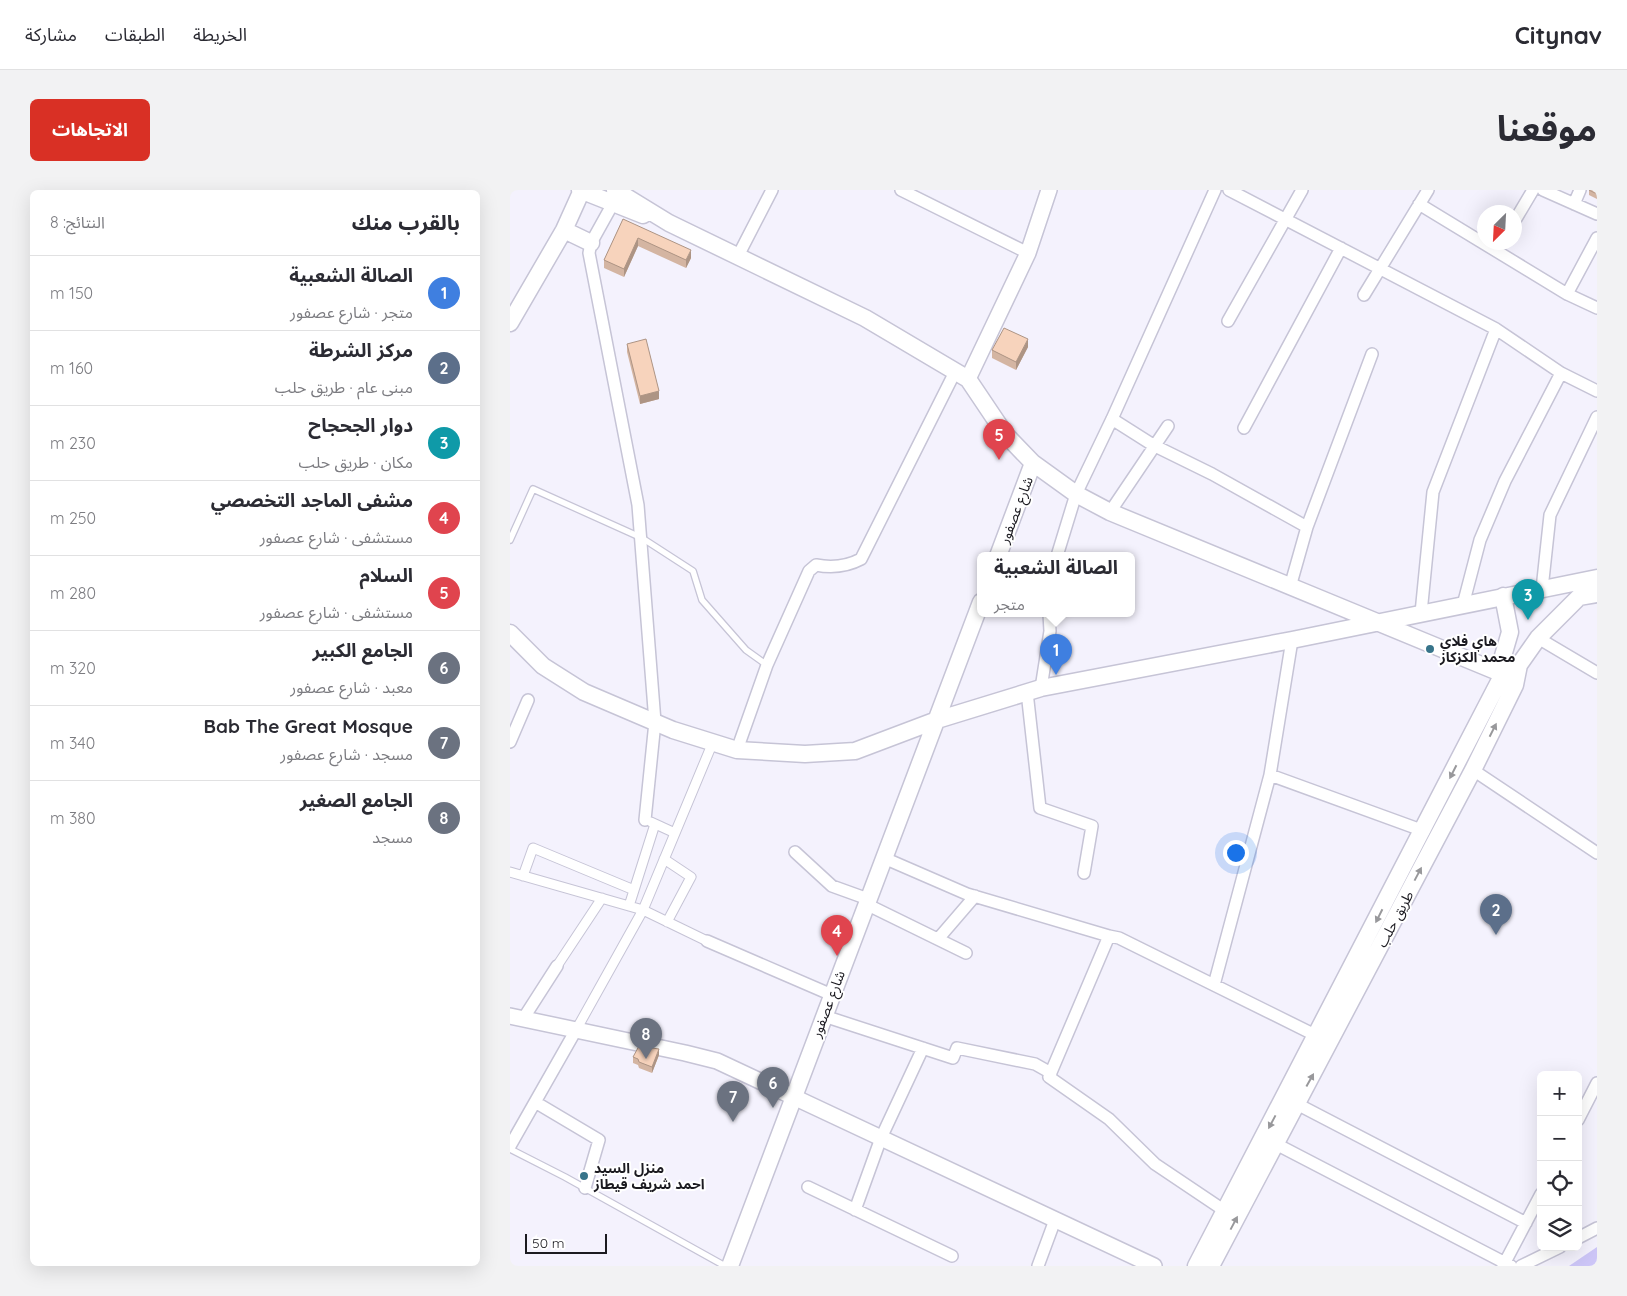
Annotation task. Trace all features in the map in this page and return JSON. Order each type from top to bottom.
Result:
[{"type":"main road","points":[[510,323],[564,230],[581,190],[617,194],[669,223],[865,318],[962,375],[1005,434],[1033,463],[1076,494],[1110,512],[1503,674]]},
{"type":"main road","points":[[564,230],[591,242]]},
{"type":"main road","name":"شارع عصفور","points":[[1000,552],[1033,463]]},
{"type":"main road","points":[[510,633],[543,666],[584,692],[655,722],[738,750],[805,754],[855,751],[937,720],[1034,690],[1597,578]]},
{"type":"main road","points":[[1571,583],[1579,597],[1597,594]]},
{"type":"main road","points":[[1196,1266],[1424,831],[1503,674],[1503,656],[1510,632],[1503,596]]},
{"type":"main road","name":"طريق حلب","points":[[1211,1266],[1473,770],[1515,685],[1519,665],[1538,638],[1579,597]]},
{"type":"main road","name":"شارع عصفور","points":[[730,1266],[977,613]]},
{"type":"main road","points":[[1503,656],[1519,665]]},
{"type":"street","points":[[738,256],[772,190]]},
{"type":"street","points":[[901,190],[1028,253]]},
{"type":"street","points":[[738,750],[767,665],[809,571],[816,565],[829,567],[849,566],[861,560],[1028,253],[1049,190]]},
{"type":"street","points":[[1058,552],[1076,494],[1112,419],[1215,190]]},
{"type":"street","points":[[1229,190],[1496,329],[1561,373],[1597,391]]},
{"type":"street","points":[[1228,321],[1302,190]]},
{"type":"street","points":[[1364,295],[1428,190]]},
{"type":"street","points":[[1522,209],[1533,190]]},
{"type":"street","points":[[1543,190],[1597,214]]},
{"type":"street","points":[[1574,204],[1580,190]]},
{"type":"street","points":[[617,194],[591,242],[590,257],[638,505],[655,722],[650,822],[629,906]]},
{"type":"street","points":[[1419,204],[1477,235]]},
{"type":"street","points":[[1567,294],[1597,238]]},
{"type":"street","points":[[1244,428],[1341,248]]},
{"type":"street","points":[[1504,250],[1567,294],[1597,308]]},
{"type":"street","points":[[1421,613],[1433,492],[1496,329]]},
{"type":"street","points":[[1290,587],[1307,527],[1372,354]]},
{"type":"street","points":[[1463,605],[1484,532],[1505,481],[1561,373]]},
{"type":"street","points":[[1542,588],[1550,516],[1597,417]]},
{"type":"street","points":[[1112,419],[1153,445],[1212,474],[1307,527]]},
{"type":"street","points":[[1110,512],[1153,445],[1168,426]]},
{"type":"street","points":[[1049,617],[1050,631],[1034,690],[1040,808],[1092,826],[1084,873]]},
{"type":"street","points":[[1538,638],[1597,673]]},
{"type":"street","points":[[1214,985],[1270,776],[1292,640]]},
{"type":"street","points":[[510,742],[528,700]]},
{"type":"street","points":[[510,1148],[643,910],[713,742]]},
{"type":"street","points":[[1473,770],[1597,853]]},
{"type":"street","points":[[1270,776],[1424,831]]},
{"type":"street","points":[[650,822],[676,833]]},
{"type":"street","points":[[523,876],[533,848],[634,890]]},
{"type":"street","points":[[795,852],[832,886],[867,901],[966,953]]},
{"type":"street","points":[[884,858],[975,896],[1119,938],[1317,1036]]},
{"type":"street","points":[[664,859],[691,877],[667,922]]},
{"type":"street","points":[[510,872],[643,910],[707,941],[832,995]]},
{"type":"street","points":[[938,939],[975,896]]},
{"type":"street","points":[[602,898],[557,966],[517,1017],[717,1061],[1154,1266]]},
{"type":"street","points":[[1109,936],[1049,1077],[1109,1119],[1155,1164],[1225,1211]]},
{"type":"street","points":[[824,1016],[953,1058],[957,1048],[1035,1064],[1051,1074]]},
{"type":"street","points":[[855,1210],[881,1138],[923,1048]]},
{"type":"street","points":[[1580,1116],[1597,1083]]},
{"type":"street","points":[[535,1102],[599,1140],[585,1188]]},
{"type":"street","points":[[1297,1104],[1526,1223]]},
{"type":"street","points":[[1276,1144],[1506,1265],[1537,1202]]},
{"type":"street","points":[[808,1187],[952,1256]]},
{"type":"street","points":[[1038,1266],[1055,1220]]},
{"type":"street","points":[[1582,1236],[1597,1228]]},
{"type":"street","points":[[1521,1266],[1552,1251]]},
{"type":"lane","points":[[510,540],[533,489],[642,538],[694,571],[702,600],[746,650],[767,665]]},
{"type":"lane","points":[[510,1148],[725,1266]]},
{"type":"shaded area","points":[[1597,1247],[1597,1266],[1569,1266]]},
{"type":"building","points":[[1589,190],[1597,190],[1597,194]]},
{"type":"building","points":[[623,219],[691,250],[686,260],[638,238],[624,269],[604,260]]},
{"type":"building","points":[[1004,328],[1028,339],[1016,362],[992,350]]},
{"type":"building","points":[[646,339],[659,391],[640,396],[627,344]]},
{"type":"building","points":[[639,1046],[659,1049],[652,1067],[639,1062],[638,1059],[633,1057]]},
{"type":"place","name":"السلام","points":[[999,460]]},
{"type":"place","name":"دوار الجحجاح","points":[[1528,620]]},
{"type":"place","name":"هاي فلاي محمد الكزكاز","points":[[1430,649]]},
{"type":"place","name":"الصالة الشعبية","points":[[1056,675]]},
{"type":"place","name":"مركز الشرطة","points":[[1496,935]]},
{"type":"place","name":"مشفى الماجد التخصصي","points":[[837,956]]},
{"type":"place","name":"الجامع الصغير","points":[[646,1059]]},
{"type":"place","name":"الجامع الكبير","points":[[773,1108]]},
{"type":"place","name":"Bab The Great Mosque","points":[[733,1122]]},
{"type":"place","name":"منزل السيد احمد شريف قيطاز","points":[[584,1176]]}]
